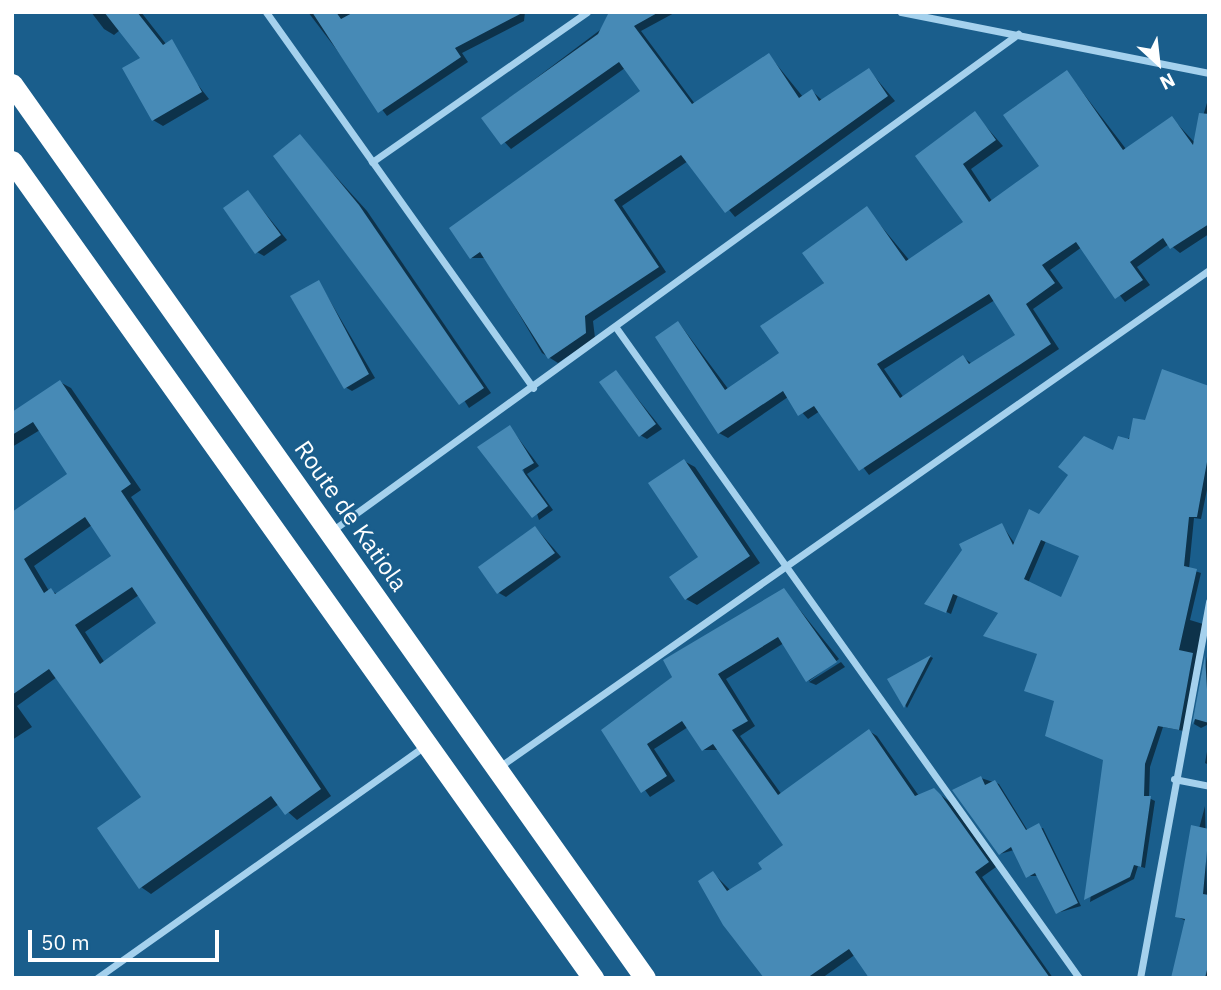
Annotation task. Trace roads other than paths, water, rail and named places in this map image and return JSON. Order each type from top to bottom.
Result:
[{"type":"highway","name":"Route de Katiola","points":[[12,84],[645,978]]},
{"type":"highway","points":[[12,161],[429,743],[593,978]]},
{"type":"street","points":[[265,12],[533,388]]},
{"type":"street","points":[[372,162],[587,12]]},
{"type":"street","points":[[901,12],[1209,73]]},
{"type":"street","points":[[331,532],[617,329],[1018,34]]},
{"type":"street","points":[[496,770],[783,564],[1209,270]]},
{"type":"street","points":[[617,329],[1079,978]]},
{"type":"street","points":[[1140,978],[1174,779],[1209,601]]},
{"type":"street","points":[[97,978],[429,743]]},
{"type":"street","points":[[1174,779],[1209,786]]}]
